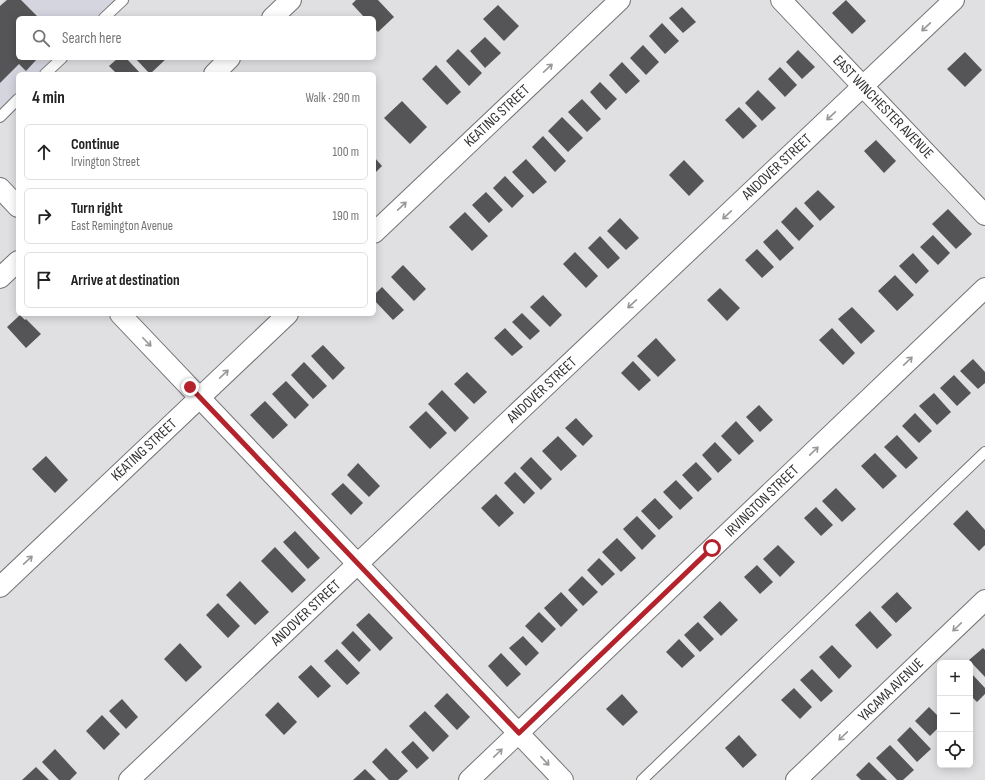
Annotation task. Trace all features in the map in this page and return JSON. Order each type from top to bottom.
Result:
[{"type":"street","points":[[274,16],[291,0]]},
{"type":"street","name":"KEATING STREET","points":[[376,231],[620,0]]},
{"type":"street","name":"EAST WINCHESTER AVENUE","points":[[781,0],[985,215]]},
{"type":"street","name":"ANDOVER STREET","points":[[129,780],[954,0]]},
{"type":"street","points":[[216,72],[228,60]]},
{"type":"street","points":[[0,188],[16,205]]},
{"type":"street","points":[[0,278],[16,263]]},
{"type":"street","name":"IRVINGTON STREET","points":[[469,780],[985,288]]},
{"type":"street","points":[[122,316],[563,780]]},
{"type":"street","name":"KEATING STREET","points":[[0,587],[286,316]]},
{"type":"street","name":"YACAMA AVENUE","points":[[796,780],[985,600]]},
{"type":"lane","points":[[106,16],[123,0]]},
{"type":"lane","points":[[47,72],[60,60]]},
{"type":"lane","points":[[0,116],[16,102]]},
{"type":"lane","points":[[642,780],[985,452]]},
{"type":"shaded area","points":[[5,0],[118,0],[101,16],[16,16],[16,60],[55,60],[42,72],[16,72],[16,97],[0,112],[0,5]]},
{"type":"building","points":[[7,0],[21,0],[37,16],[16,16],[16,60],[36,60],[26,71],[19,64],[0,83],[0,6]]},
{"type":"building","points":[[356,0],[378,0],[394,17],[378,32],[376,30],[376,16],[363,16],[352,4]]},
{"type":"building","points":[[846,0],[866,21],[852,34],[832,13]]},
{"type":"building","points":[[498,5],[519,26],[504,41],[483,19]]},
{"type":"building","points":[[682,7],[696,22],[683,33],[669,18]]},
{"type":"building","points":[[662,23],[679,41],[665,54],[649,36]]},
{"type":"building","points":[[485,37],[501,53],[485,68],[470,51]]},
{"type":"building","points":[[643,45],[659,62],[646,75],[630,58]]},
{"type":"building","points":[[458,49],[482,73],[469,86],[446,61]]},
{"type":"building","points":[[798,50],[815,67],[802,79],[786,62]]},
{"type":"building","points":[[965,52],[982,70],[965,87],[947,69]]},
{"type":"building","points":[[116,60],[128,60],[139,72],[115,72],[109,66]]},
{"type":"building","points":[[137,60],[165,60],[152,72],[148,72]]},
{"type":"building","points":[[622,62],[640,81],[626,94],[609,75]]},
{"type":"building","points":[[436,65],[461,92],[447,105],[422,79]]},
{"type":"building","points":[[780,67],[797,85],[785,97],[768,79]]},
{"type":"building","points":[[600,82],[617,99],[606,110],[590,92]]},
{"type":"building","points":[[758,90],[776,108],[762,121],[745,103]]},
{"type":"building","points":[[582,99],[601,119],[587,132],[568,112]]},
{"type":"building","points":[[402,101],[427,127],[410,144],[384,118]]},
{"type":"building","points":[[739,107],[757,126],[743,139],[725,120]]},
{"type":"building","points":[[562,117],[583,138],[568,152],[548,131]]},
{"type":"building","points":[[543,136],[566,161],[555,172],[532,147]]},
{"type":"building","points":[[876,140],[896,161],[884,173],[864,151]]},
{"type":"building","points":[[376,159],[382,166],[376,172]]},
{"type":"building","points":[[526,159],[547,182],[533,194],[512,172]]},
{"type":"building","points":[[684,160],[704,181],[689,196],[669,175]]},
{"type":"building","points":[[505,176],[524,196],[512,208],[493,188]]},
{"type":"building","points":[[818,190],[835,207],[820,221],[804,203]]},
{"type":"building","points":[[486,192],[503,210],[489,223],[472,205]]},
{"type":"building","points":[[796,207],[814,226],[799,241],[781,222]]},
{"type":"building","points":[[948,209],[972,234],[956,249],[932,224]]},
{"type":"building","points":[[465,212],[488,236],[472,251],[449,227]]},
{"type":"building","points":[[620,218],[639,238],[626,250],[607,231]]},
{"type":"building","points":[[777,229],[794,248],[780,261],[763,242]]},
{"type":"building","points":[[933,235],[950,253],[938,265],[920,247]]},
{"type":"building","points":[[600,236],[620,258],[608,269],[588,248]]},
{"type":"building","points":[[757,249],[774,267],[762,278],[745,260]]},
{"type":"building","points":[[575,252],[598,276],[586,288],[563,264]]},
{"type":"building","points":[[913,253],[929,271],[916,284],[899,266]]},
{"type":"building","points":[[403,265],[426,289],[414,301],[391,277]]},
{"type":"building","points":[[895,275],[914,295],[897,311],[878,291]]},
{"type":"building","points":[[382,287],[404,310],[393,320],[376,302],[376,293]]},
{"type":"building","points":[[720,288],[740,308],[727,321],[707,300]]},
{"type":"building","points":[[543,295],[562,315],[550,327],[530,307]]},
{"type":"building","points":[[852,307],[875,331],[861,344],[838,319]]},
{"type":"building","points":[[522,313],[540,331],[530,340],[512,322]]},
{"type":"building","points":[[19,316],[21,316],[41,334],[26,348],[7,327]]},
{"type":"building","points":[[505,328],[523,347],[512,356],[494,338]]},
{"type":"building","points":[[832,328],[855,353],[843,365],[819,340]]},
{"type":"building","points":[[656,338],[676,360],[658,377],[637,356]]},
{"type":"building","points":[[323,345],[345,368],[333,380],[311,356]]},
{"type":"building","points":[[973,359],[985,372],[985,383],[978,389],[960,371]]},
{"type":"building","points":[[633,361],[651,380],[639,391],[621,373]]},
{"type":"building","points":[[304,362],[327,386],[313,399],[291,375]]},
{"type":"building","points":[[467,372],[487,392],[474,404],[454,384]]},
{"type":"building","points":[[954,375],[971,393],[957,406],[940,388]]},
{"type":"building","points":[[286,381],[309,405],[295,419],[272,394]]},
{"type":"building","points":[[442,390],[469,418],[455,432],[428,404]]},
{"type":"building","points":[[934,393],[951,412],[937,425],[919,406]]},
{"type":"building","points":[[265,401],[288,425],[273,439],[250,415]]},
{"type":"building","points":[[759,405],[773,420],[760,432],[746,417]]},
{"type":"building","points":[[426,411],[447,433],[430,449],[409,427]]},
{"type":"building","points":[[915,413],[932,431],[919,443],[902,426]]},
{"type":"building","points":[[576,418],[593,436],[583,446],[565,428]]},
{"type":"building","points":[[736,421],[754,441],[739,455],[721,436]]},
{"type":"building","points":[[897,435],[918,458],[906,469],[884,447]]},
{"type":"building","points":[[558,436],[577,456],[561,471],[542,451]]},
{"type":"building","points":[[715,442],[732,460],[718,473],[702,455]]},
{"type":"building","points":[[875,453],[897,476],[883,489],[861,466]]},
{"type":"building","points":[[46,456],[68,480],[55,493],[32,469]]},
{"type":"building","points":[[531,457],[552,479],[541,490],[520,468]]},
{"type":"building","points":[[696,462],[712,479],[698,492],[682,475]]},
{"type":"building","points":[[358,463],[380,486],[369,497],[347,475]]},
{"type":"building","points":[[515,472],[535,493],[524,504],[504,483]]},
{"type":"building","points":[[676,480],[693,498],[680,510],[663,492]]},
{"type":"building","points":[[343,483],[363,503],[351,515],[331,494]]},
{"type":"building","points":[[836,488],[856,509],[842,522],[822,501]]},
{"type":"building","points":[[496,494],[514,513],[499,527],[481,508]]},
{"type":"building","points":[[655,498],[673,517],[659,530],[641,511]]},
{"type":"building","points":[[816,507],[833,525],[821,536],[804,518]]},
{"type":"building","points":[[967,510],[985,530],[985,545],[979,551],[953,524]]},
{"type":"building","points":[[637,516],[656,536],[642,550],[623,529]]},
{"type":"building","points":[[295,531],[320,558],[308,569],[283,542]]},
{"type":"building","points":[[617,538],[636,558],[621,572],[602,552]]},
{"type":"building","points":[[778,545],[795,562],[780,577],[763,559]]},
{"type":"building","points":[[275,547],[306,580],[292,593],[261,561]]},
{"type":"building","points":[[599,558],[615,574],[602,586],[587,570]]},
{"type":"building","points":[[757,565],[773,582],[760,594],[744,577]]},
{"type":"building","points":[[582,576],[598,592],[583,606],[568,590]]},
{"type":"building","points":[[240,581],[269,612],[255,625],[226,595]]},
{"type":"building","points":[[561,592],[578,610],[561,627],[544,608]]},
{"type":"building","points":[[897,592],[912,608],[896,623],[881,607]]},
{"type":"building","points":[[720,601],[738,620],[721,636],[703,617]]},
{"type":"building","points":[[218,603],[240,626],[228,638],[206,615]]},
{"type":"building","points":[[870,611],[892,635],[877,649],[855,625]]},
{"type":"building","points":[[539,612],[556,629],[542,643],[525,626]]},
{"type":"building","points":[[369,613],[393,638],[380,651],[356,625]]},
{"type":"building","points":[[698,622],[714,639],[700,652],[684,635]]},
{"type":"building","points":[[353,631],[371,650],[359,662],[341,643]]},
{"type":"building","points":[[523,636],[539,653],[526,666],[509,648]]},
{"type":"building","points":[[679,639],[695,656],[682,668],[666,652]]},
{"type":"building","points":[[180,643],[202,667],[186,682],[164,659]]},
{"type":"building","points":[[832,645],[852,666],[839,679],[819,657]]},
{"type":"building","points":[[983,648],[985,650],[985,677],[973,664],[973,660],[969,660]]},
{"type":"building","points":[[337,649],[360,673],[347,685],[324,661]]},
{"type":"building","points":[[501,653],[521,674],[507,687],[488,666]]},
{"type":"building","points":[[311,665],[331,686],[318,698],[298,677]]},
{"type":"building","points":[[812,669],[833,691],[821,702],[800,680]]},
{"type":"building","points":[[973,675],[985,688],[985,694],[977,702],[973,698]]},
{"type":"building","points":[[794,688],[812,707],[800,719],[781,700]]},
{"type":"building","points":[[447,693],[470,717],[457,730],[434,706]]},
{"type":"building","points":[[622,694],[638,712],[623,726],[606,709]]},
{"type":"building","points":[[122,699],[138,717],[126,729],[109,711]]},
{"type":"building","points":[[278,702],[297,722],[284,735],[265,715]]},
{"type":"building","points":[[929,707],[937,715],[937,729],[930,736],[915,721]]},
{"type":"building","points":[[425,711],[449,736],[433,752],[409,726]]},
{"type":"building","points":[[102,715],[120,734],[104,750],[86,731]]},
{"type":"building","points":[[910,727],[931,749],[917,762],[897,740]]},
{"type":"building","points":[[739,735],[757,755],[743,768],[725,748]]},
{"type":"building","points":[[413,741],[429,758],[417,769],[401,752]]},
{"type":"building","points":[[890,745],[914,770],[903,780],[897,780],[876,758]]},
{"type":"building","points":[[386,748],[408,771],[398,780],[389,780],[372,762]]},
{"type":"building","points":[[55,749],[77,773],[70,780],[59,780],[42,762]]},
{"type":"building","points":[[869,762],[887,780],[861,780],[856,775]]},
{"type":"building","points":[[36,767],[49,780],[22,780]]},
{"type":"building","points":[[365,769],[376,780],[353,780]]},
{"type":"route","points":[[190,387],[519,733],[712,548]]}]
